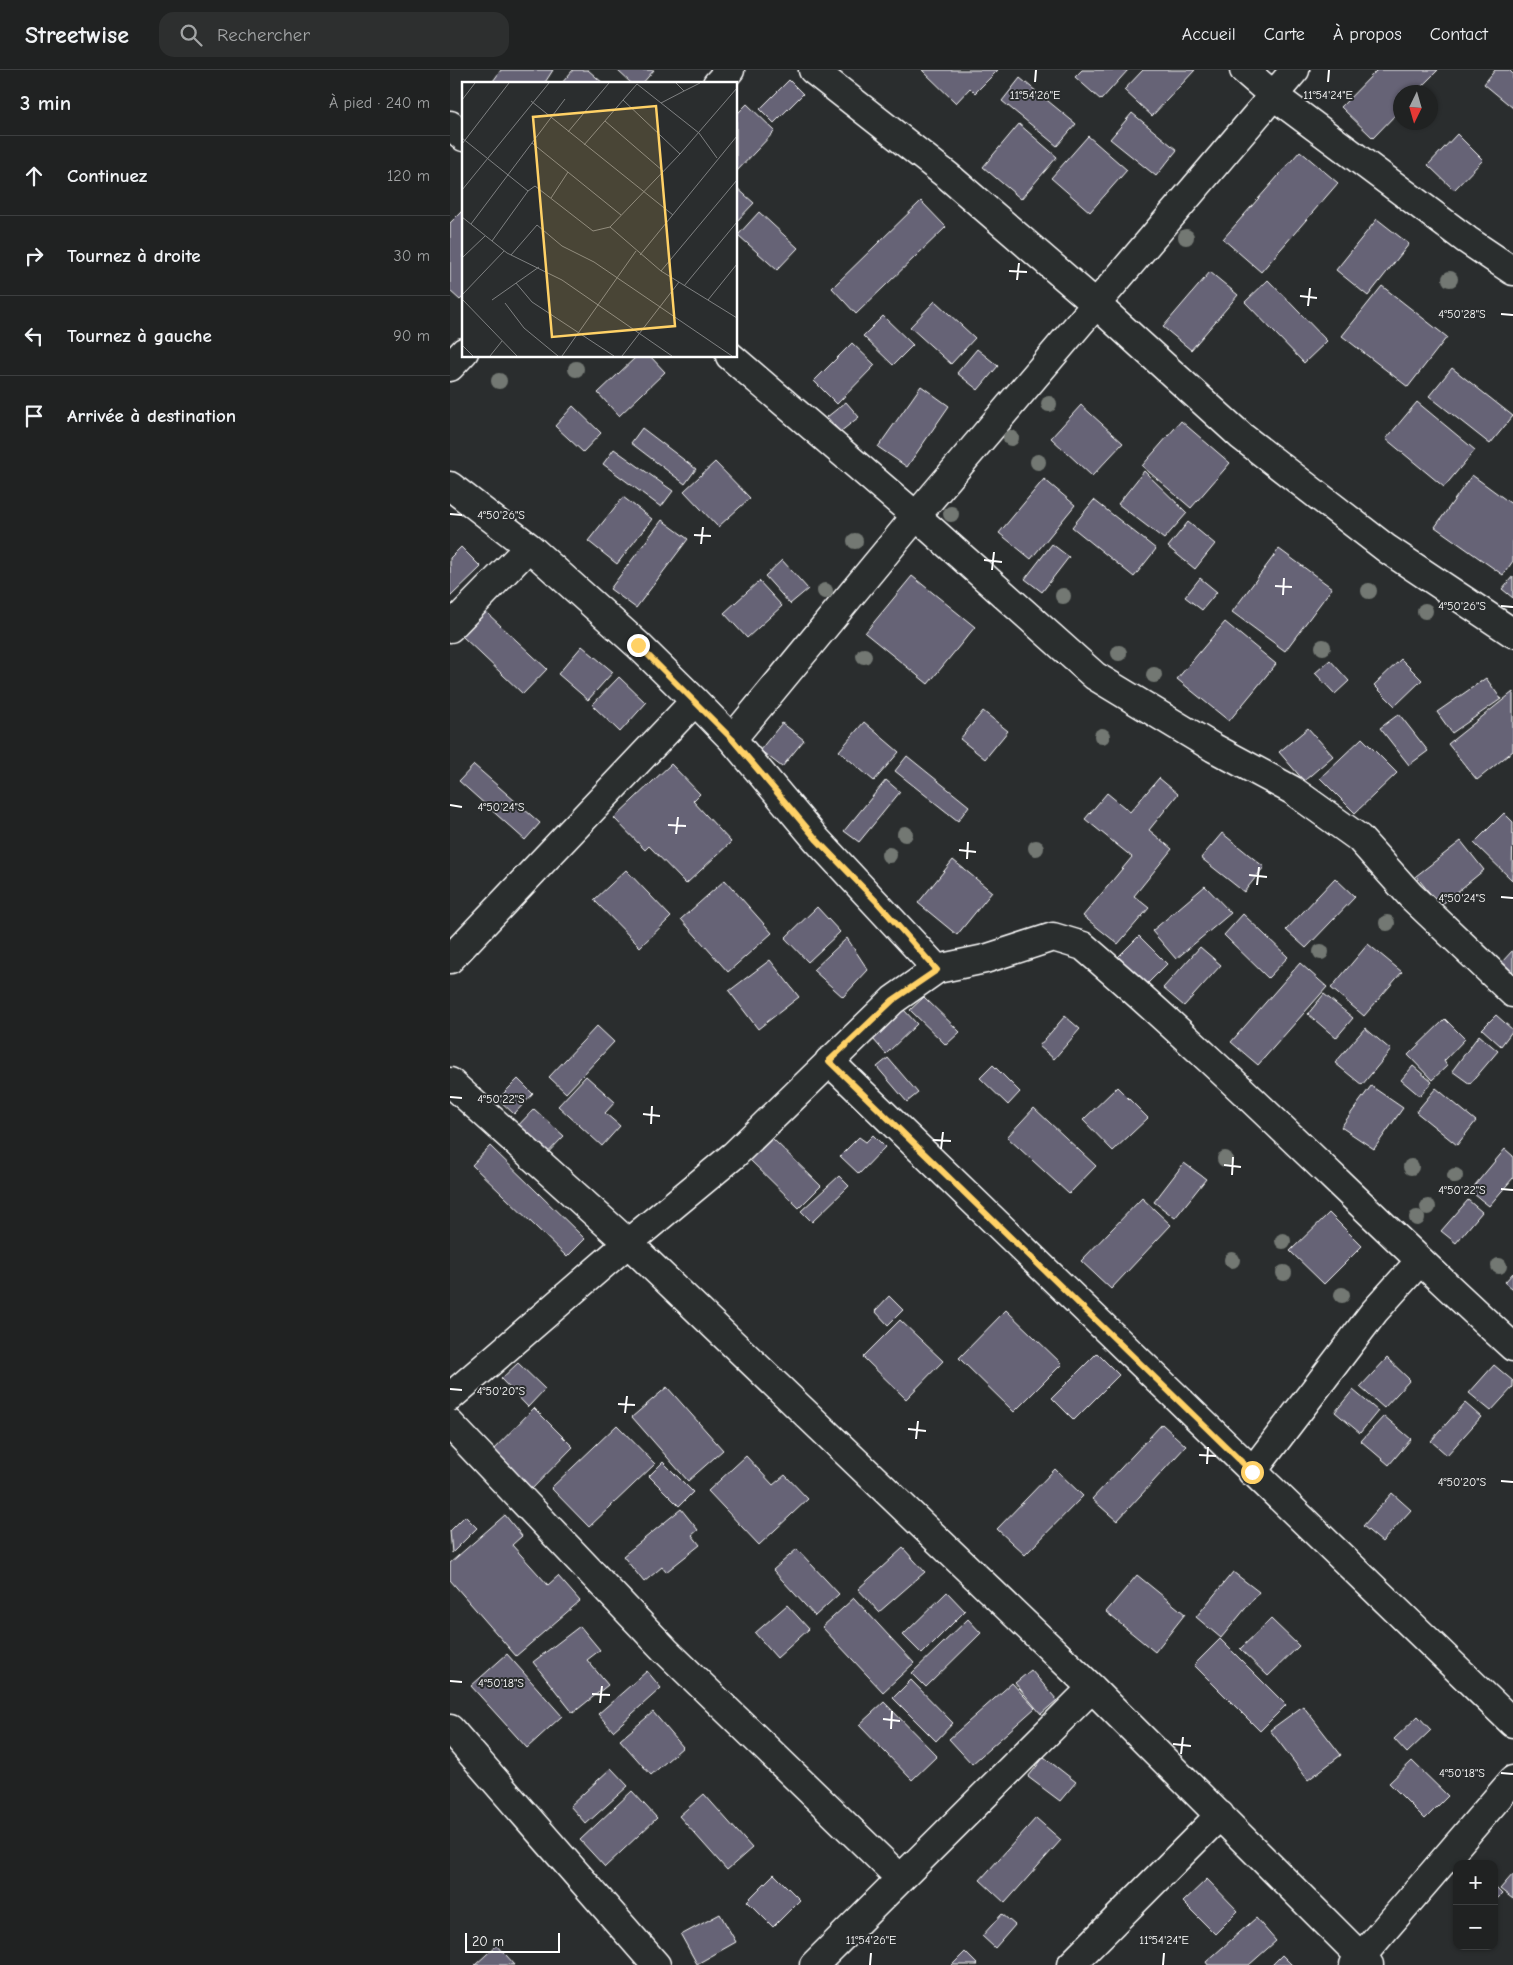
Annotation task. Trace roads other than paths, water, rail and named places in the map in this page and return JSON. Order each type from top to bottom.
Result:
[{"type":"street","points":[[719,82],[730,70]]},
{"type":"street","points":[[813,70],[948,176],[1097,305],[1241,436],[1387,549],[1513,633]]},
{"type":"street","points":[[1244,70],[1274,96],[1467,240],[1513,271]]},
{"type":"street","points":[[732,739],[916,516],[1295,70]]},
{"type":"street","points":[[450,125],[462,135]]},
{"type":"street","points":[[450,367],[462,354]]},
{"type":"street","points":[[732,358],[916,516],[1095,676],[1214,748],[1292,790],[1359,838],[1410,896],[1513,993]]},
{"type":"street","points":[[450,486],[529,547],[638,645],[695,701],[732,739],[817,840],[877,902],[937,970]]},
{"type":"street","points":[[450,628],[529,547]]},
{"type":"street","points":[[450,959],[695,701]]},
{"type":"street","points":[[450,1397],[734,1154],[893,1000],[937,970],[985,959],[1053,937],[1083,946],[1243,1091],[1419,1262],[1513,1347]]},
{"type":"street","points":[[829,1061],[1513,1723]]},
{"type":"street","points":[[450,1082],[628,1243],[1092,1688],[1220,1816],[1362,1963],[1513,1780]]},
{"type":"street","points":[[1252,1472],[1374,1312],[1419,1262]]},
{"type":"street","points":[[450,1424],[665,1650],[900,1878]]},
{"type":"street","points":[[814,1965],[1092,1688]]},
{"type":"street","points":[[450,1729],[656,1965]]},
{"type":"street","points":[[1071,1965],[1220,1816]]}]
